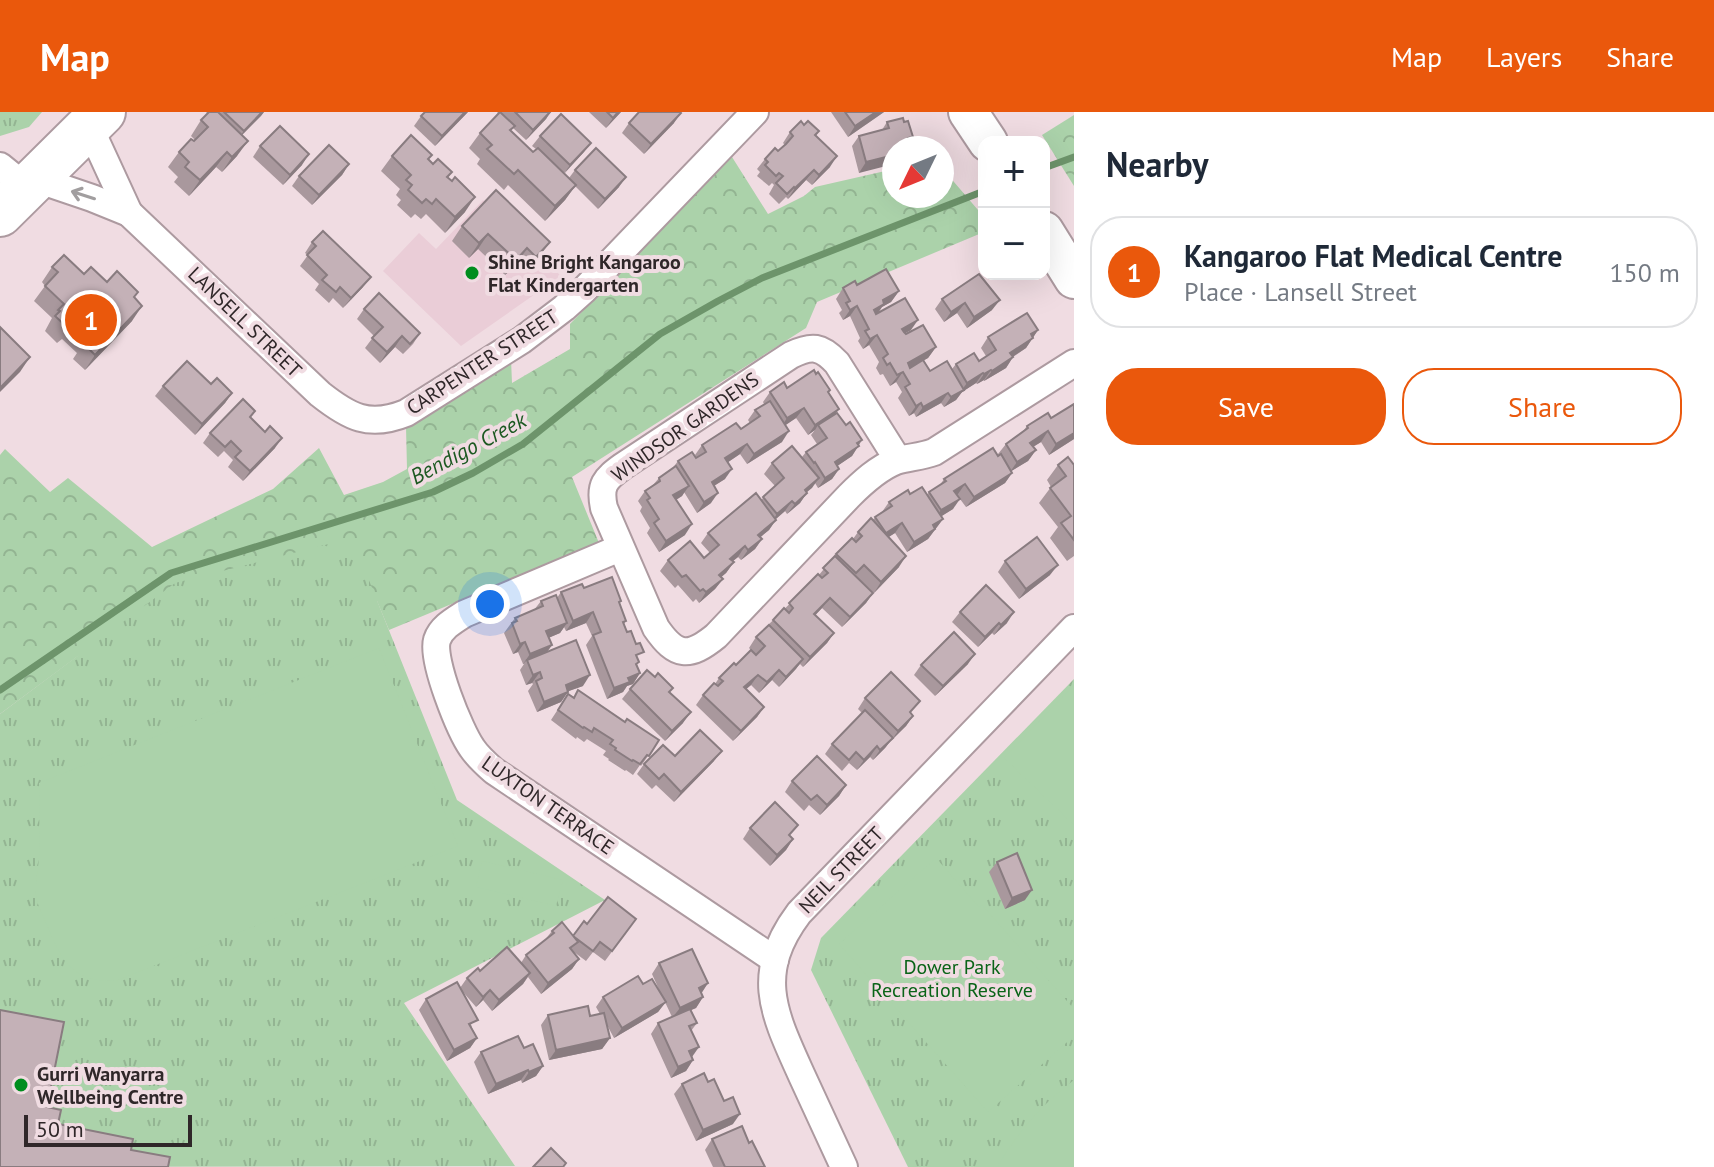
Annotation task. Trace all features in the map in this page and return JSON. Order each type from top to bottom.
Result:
[{"type":"highway","points":[[16,187],[96,119]]},
{"type":"street","name":"CARPENTER STREET","points":[[367,420],[387,420],[406,413],[540,328],[584,290],[755,112]]},
{"type":"street","points":[[968,112],[984,136]]},
{"type":"street","name":"LANSELL STREET","points":[[96,119],[129,213]]},
{"type":"street","name":"LANSELL STREET","points":[[16,187],[92,198],[129,213],[320,394],[347,413],[367,420]]},
{"type":"street","points":[[1050,241],[1074,279]]},
{"type":"street","name":"WINDSOR GARDENS","points":[[898,460],[837,363],[826,352],[814,348],[791,355],[611,474],[603,484],[601,494],[620,548],[656,628],[674,649],[687,652],[701,649],[860,486],[898,460],[934,452],[1074,363]]},
{"type":"street","name":"LUXTON TERRACE","points":[[620,548],[451,622],[436,642],[438,668],[470,746],[481,760],[775,960]]},
{"type":"street","name":"NEIL STREET","points":[[844,1167],[778,1022],[772,991],[775,960],[784,935],[799,913],[1074,628]]},
{"type":"shaded area","name":"Shine Bright Kangaroo Flat Kindergarten","points":[[483,200],[561,276],[461,346],[383,271],[419,233],[436,249]]},
{"type":"green space","points":[[0,112],[42,112],[29,127],[0,136]]},
{"type":"green space","points":[[1074,115],[1074,186],[1050,148],[1050,136],[1042,135]]},
{"type":"green space","points":[[732,157],[768,214],[815,187],[882,172],[882,208],[954,208],[954,182],[978,210],[978,235],[817,302],[806,328],[572,477],[599,543],[389,630],[377,601],[78,656],[0,714],[0,455],[5,449],[50,492],[68,478],[152,547],[273,489],[319,448],[344,495],[383,482],[407,469],[406,427],[511,359],[512,383],[570,349],[570,324]]},
{"type":"green space","points":[[352,538],[457,800],[605,900],[404,1003],[515,1166],[0,1167],[0,714],[175,583]]},
{"type":"green space","points":[[379,648],[458,846],[118,980],[90,978],[71,968],[58,949],[37,899],[39,783]]},
{"type":"green space","name":"Dower Park Recreation Reserve","points":[[1074,679],[1074,1167],[908,1167],[811,970],[821,938]]},
{"type":"green space","points":[[1074,685],[1074,825],[1004,758]]},
{"type":"green space","points":[[936,858],[1074,1009],[1074,1036],[988,1112],[839,944]]},
{"type":"green space","points":[[482,861],[563,880],[556,906],[476,887]]},
{"type":"green space","points":[[1074,1080],[1074,1167],[997,1167],[1031,1120]]},
{"type":"building","points":[[209,112],[218,112],[248,141],[232,157],[227,152],[200,180],[185,167],[189,162],[179,152],[208,127],[201,120]]},
{"type":"building","points":[[224,112],[262,112],[244,131]]},
{"type":"building","points":[[425,112],[465,112],[442,136],[421,116]]},
{"type":"building","points":[[500,112],[515,126],[510,130],[533,152],[538,148],[576,185],[555,206],[518,170],[514,174],[487,149],[492,145],[480,133]]},
{"type":"building","points":[[515,112],[550,112],[533,130]]},
{"type":"building","points":[[639,112],[681,113],[651,144],[629,123]]},
{"type":"building","points":[[845,112],[876,112],[855,126]]},
{"type":"building","points":[[561,114],[591,143],[570,165],[540,136]]},
{"type":"building","points":[[903,118],[904,122],[908,121],[913,136],[882,136],[882,158],[866,162],[859,136],[889,128],[887,122]]},
{"type":"building","points":[[801,121],[804,125],[808,121],[819,131],[815,135],[837,156],[819,175],[814,170],[787,194],[776,183],[783,176],[779,173],[776,176],[765,165],[768,162],[765,159],[775,148],[778,151],[786,144],[793,136],[790,132]]},
{"type":"building","points":[[280,126],[309,154],[290,175],[260,146]]},
{"type":"building","points":[[411,135],[432,155],[428,159],[433,164],[438,159],[452,172],[447,177],[452,181],[455,177],[475,197],[455,217],[436,199],[432,204],[426,199],[422,203],[408,190],[412,185],[406,180],[411,175],[392,156]]},
{"type":"building","points":[[329,145],[349,164],[319,195],[299,176]]},
{"type":"building","points":[[596,148],[626,177],[605,199],[575,170]]},
{"type":"building","points":[[496,190],[550,242],[536,257],[527,248],[516,260],[488,234],[479,243],[462,226]]},
{"type":"building","points":[[323,231],[371,277],[351,298],[340,287],[336,292],[322,280],[327,275],[307,255],[316,246],[312,242]]},
{"type":"building","points":[[64,255],[84,274],[91,267],[107,282],[117,271],[138,292],[134,297],[142,306],[95,355],[84,344],[88,339],[72,323],[68,328],[55,316],[64,304],[45,286],[58,272],[52,267]]},
{"type":"building","points":[[886,269],[899,291],[883,300],[884,304],[874,310],[876,314],[905,298],[918,320],[902,329],[906,334],[923,325],[936,347],[908,363],[910,368],[923,360],[930,371],[947,361],[964,390],[951,397],[948,393],[923,407],[921,403],[916,406],[905,387],[910,384],[903,372],[897,375],[890,363],[887,365],[883,358],[888,354],[877,335],[870,339],[865,331],[869,329],[857,306],[850,310],[846,303],[850,301],[843,288],[855,281],[857,285]]},
{"type":"building","points":[[978,275],[978,280],[984,280],[1000,300],[974,317],[965,303],[951,312],[942,299]]},
{"type":"building","points":[[379,293],[420,333],[410,344],[402,336],[387,352],[372,338],[383,327],[364,309]]},
{"type":"building","points":[[1027,313],[1038,330],[1031,334],[1033,338],[1010,353],[1013,357],[967,383],[956,364],[974,353],[979,361],[996,350],[988,337]]},
{"type":"building","points":[[0,327],[30,357],[0,388]]},
{"type":"building","points":[[187,361],[211,384],[217,378],[232,393],[202,424],[163,386]]},
{"type":"building","points":[[814,370],[830,390],[828,392],[839,409],[815,425],[804,408],[787,418],[770,392],[784,382],[787,388]]},
{"type":"building","points":[[243,399],[255,411],[250,417],[265,432],[270,426],[282,438],[250,471],[235,457],[241,451],[231,441],[225,447],[210,433]]},
{"type":"building","points":[[770,401],[789,431],[754,454],[747,444],[725,458],[732,469],[712,482],[718,493],[704,502],[678,461],[692,452],[696,458],[706,452],[702,445],[736,423],[741,429],[760,416],[755,410]]},
{"type":"building","points":[[1074,404],[1074,433],[1056,444],[1048,431],[1030,443],[1036,450],[1017,462],[1006,444],[1048,413],[1051,418]]},
{"type":"building","points":[[837,413],[846,425],[850,422],[862,440],[857,443],[859,446],[835,462],[839,469],[825,478],[806,452],[827,438],[818,425]]},
{"type":"building","points":[[792,446],[819,478],[795,504],[792,501],[777,514],[763,497],[784,478],[772,463]]},
{"type":"building","points":[[993,448],[998,456],[1001,454],[1012,473],[974,497],[965,484],[954,491],[960,499],[941,510],[929,492]]},
{"type":"building","points":[[1068,457],[1074,465],[1074,540],[1061,523],[1071,516],[1050,488],[1066,476],[1058,465]]},
{"type":"building","points":[[676,466],[689,486],[673,495],[692,524],[666,541],[654,523],[659,519],[645,491]]},
{"type":"building","points":[[922,487],[943,519],[933,525],[935,529],[914,542],[902,523],[886,533],[875,517],[892,506],[889,502],[908,490],[910,494]]},
{"type":"building","points":[[756,493],[776,520],[758,535],[762,539],[748,550],[745,546],[730,559],[734,562],[719,575],[723,579],[706,592],[703,589],[700,591],[686,575],[682,577],[668,560],[690,541],[704,558],[719,545],[708,533]]},
{"type":"building","points":[[871,518],[906,556],[881,582],[864,565],[856,573],[836,554],[852,538],[856,542],[862,536],[858,532]]},
{"type":"building","points":[[1037,537],[1058,565],[1026,589],[1005,561]]},
{"type":"building","points":[[835,556],[873,593],[850,617],[830,598],[814,614],[834,633],[810,657],[773,620],[784,608],[789,613],[793,608],[789,603],[818,574],[822,578],[828,573],[823,568]]},
{"type":"building","points":[[612,577],[627,632],[631,631],[636,644],[640,643],[644,652],[636,655],[640,673],[628,678],[630,682],[614,688],[593,635],[601,632],[593,612],[573,621],[561,592],[582,584],[584,588]]},
{"type":"building","points":[[986,585],[1014,612],[985,637],[960,612]]},
{"type":"building","points":[[556,595],[567,623],[546,631],[552,645],[530,654],[525,642],[520,644],[512,623],[517,621],[515,618],[543,606],[541,601]]},
{"type":"building","points":[[769,625],[803,659],[786,677],[779,670],[767,682],[758,675],[744,687],[764,707],[741,731],[703,695],[714,683],[718,686],[723,681],[719,678],[734,663],[736,665],[751,650],[756,655],[765,646],[756,637]]},
{"type":"building","points":[[954,632],[975,654],[943,686],[921,665]]},
{"type":"building","points":[[576,640],[590,675],[566,685],[568,692],[544,702],[536,681],[542,678],[540,672],[533,675],[527,660]]},
{"type":"building","points":[[647,670],[655,677],[658,673],[673,688],[669,692],[691,712],[672,731],[630,689]]},
{"type":"building","points":[[891,672],[920,701],[910,712],[913,716],[898,731],[865,698]]},
{"type":"building","points":[[578,690],[625,722],[627,719],[659,740],[649,756],[640,764],[632,761],[615,750],[610,744],[613,740],[594,728],[592,732],[583,728],[558,710],[568,694],[574,698]]},
{"type":"building","points":[[865,710],[893,738],[880,750],[877,746],[864,760],[856,752],[849,760],[832,744]]},
{"type":"building","points":[[700,730],[722,751],[681,792],[664,774],[659,779],[644,764],[663,745],[675,756]]},
{"type":"building","points":[[817,756],[846,785],[827,805],[817,795],[811,800],[792,781]]},
{"type":"building","points":[[775,802],[798,825],[789,835],[793,839],[777,855],[750,828]]},
{"type":"building","points":[[1017,853],[1032,890],[1012,898],[997,862]]},
{"type":"building","points":[[608,897],[636,919],[612,951],[600,942],[593,951],[573,936],[584,921],[587,924]]},
{"type":"building","points":[[562,922],[578,942],[570,948],[579,959],[548,983],[526,955],[554,933],[552,931]]},
{"type":"building","points":[[507,947],[530,973],[499,1000],[490,990],[483,997],[467,978],[478,968],[480,971]]},
{"type":"building","points":[[692,949],[708,983],[699,988],[703,997],[680,1008],[659,963]]},
{"type":"building","points":[[638,976],[643,984],[652,979],[666,1002],[622,1028],[603,997]]},
{"type":"building","points":[[457,982],[478,1020],[469,1024],[477,1038],[454,1050],[426,999]]},
{"type":"building","points":[[588,1006],[590,1016],[604,1013],[610,1038],[556,1050],[548,1015]]},
{"type":"building","points":[[690,1009],[697,1023],[689,1026],[699,1047],[689,1051],[693,1060],[678,1067],[658,1023]]},
{"type":"building","points":[[0,1010],[64,1022],[47,1107],[61,1110],[58,1124],[133,1139],[131,1150],[170,1157],[168,1167],[0,1167]]},
{"type":"building","points":[[518,1036],[524,1048],[533,1044],[543,1066],[496,1084],[481,1052]]},
{"type":"building","points":[[704,1073],[708,1082],[714,1079],[724,1101],[733,1097],[740,1114],[703,1130],[682,1084]]},
{"type":"building","points":[[742,1126],[765,1167],[725,1167],[712,1139]]},
{"type":"building","points":[[551,1148],[566,1163],[563,1167],[533,1167]]},
{"type":"waterway","name":"Bendigo Creek","points":[[1050,166],[1074,157]]},
{"type":"waterway","name":"Bendigo Creek","points":[[0,690],[171,573],[433,492],[523,444],[660,334],[718,301],[762,278],[978,193]]},
{"type":"place","name":"Shine Bright Kangaroo Flat Kindergarten","points":[[472,273]]},
{"type":"place","name":"Kangaroo Flat Medical Centre","points":[[91,320]]},
{"type":"place","name":"Gurri Wanyarra Wellbeing Centre","points":[[21,1085]]}]
